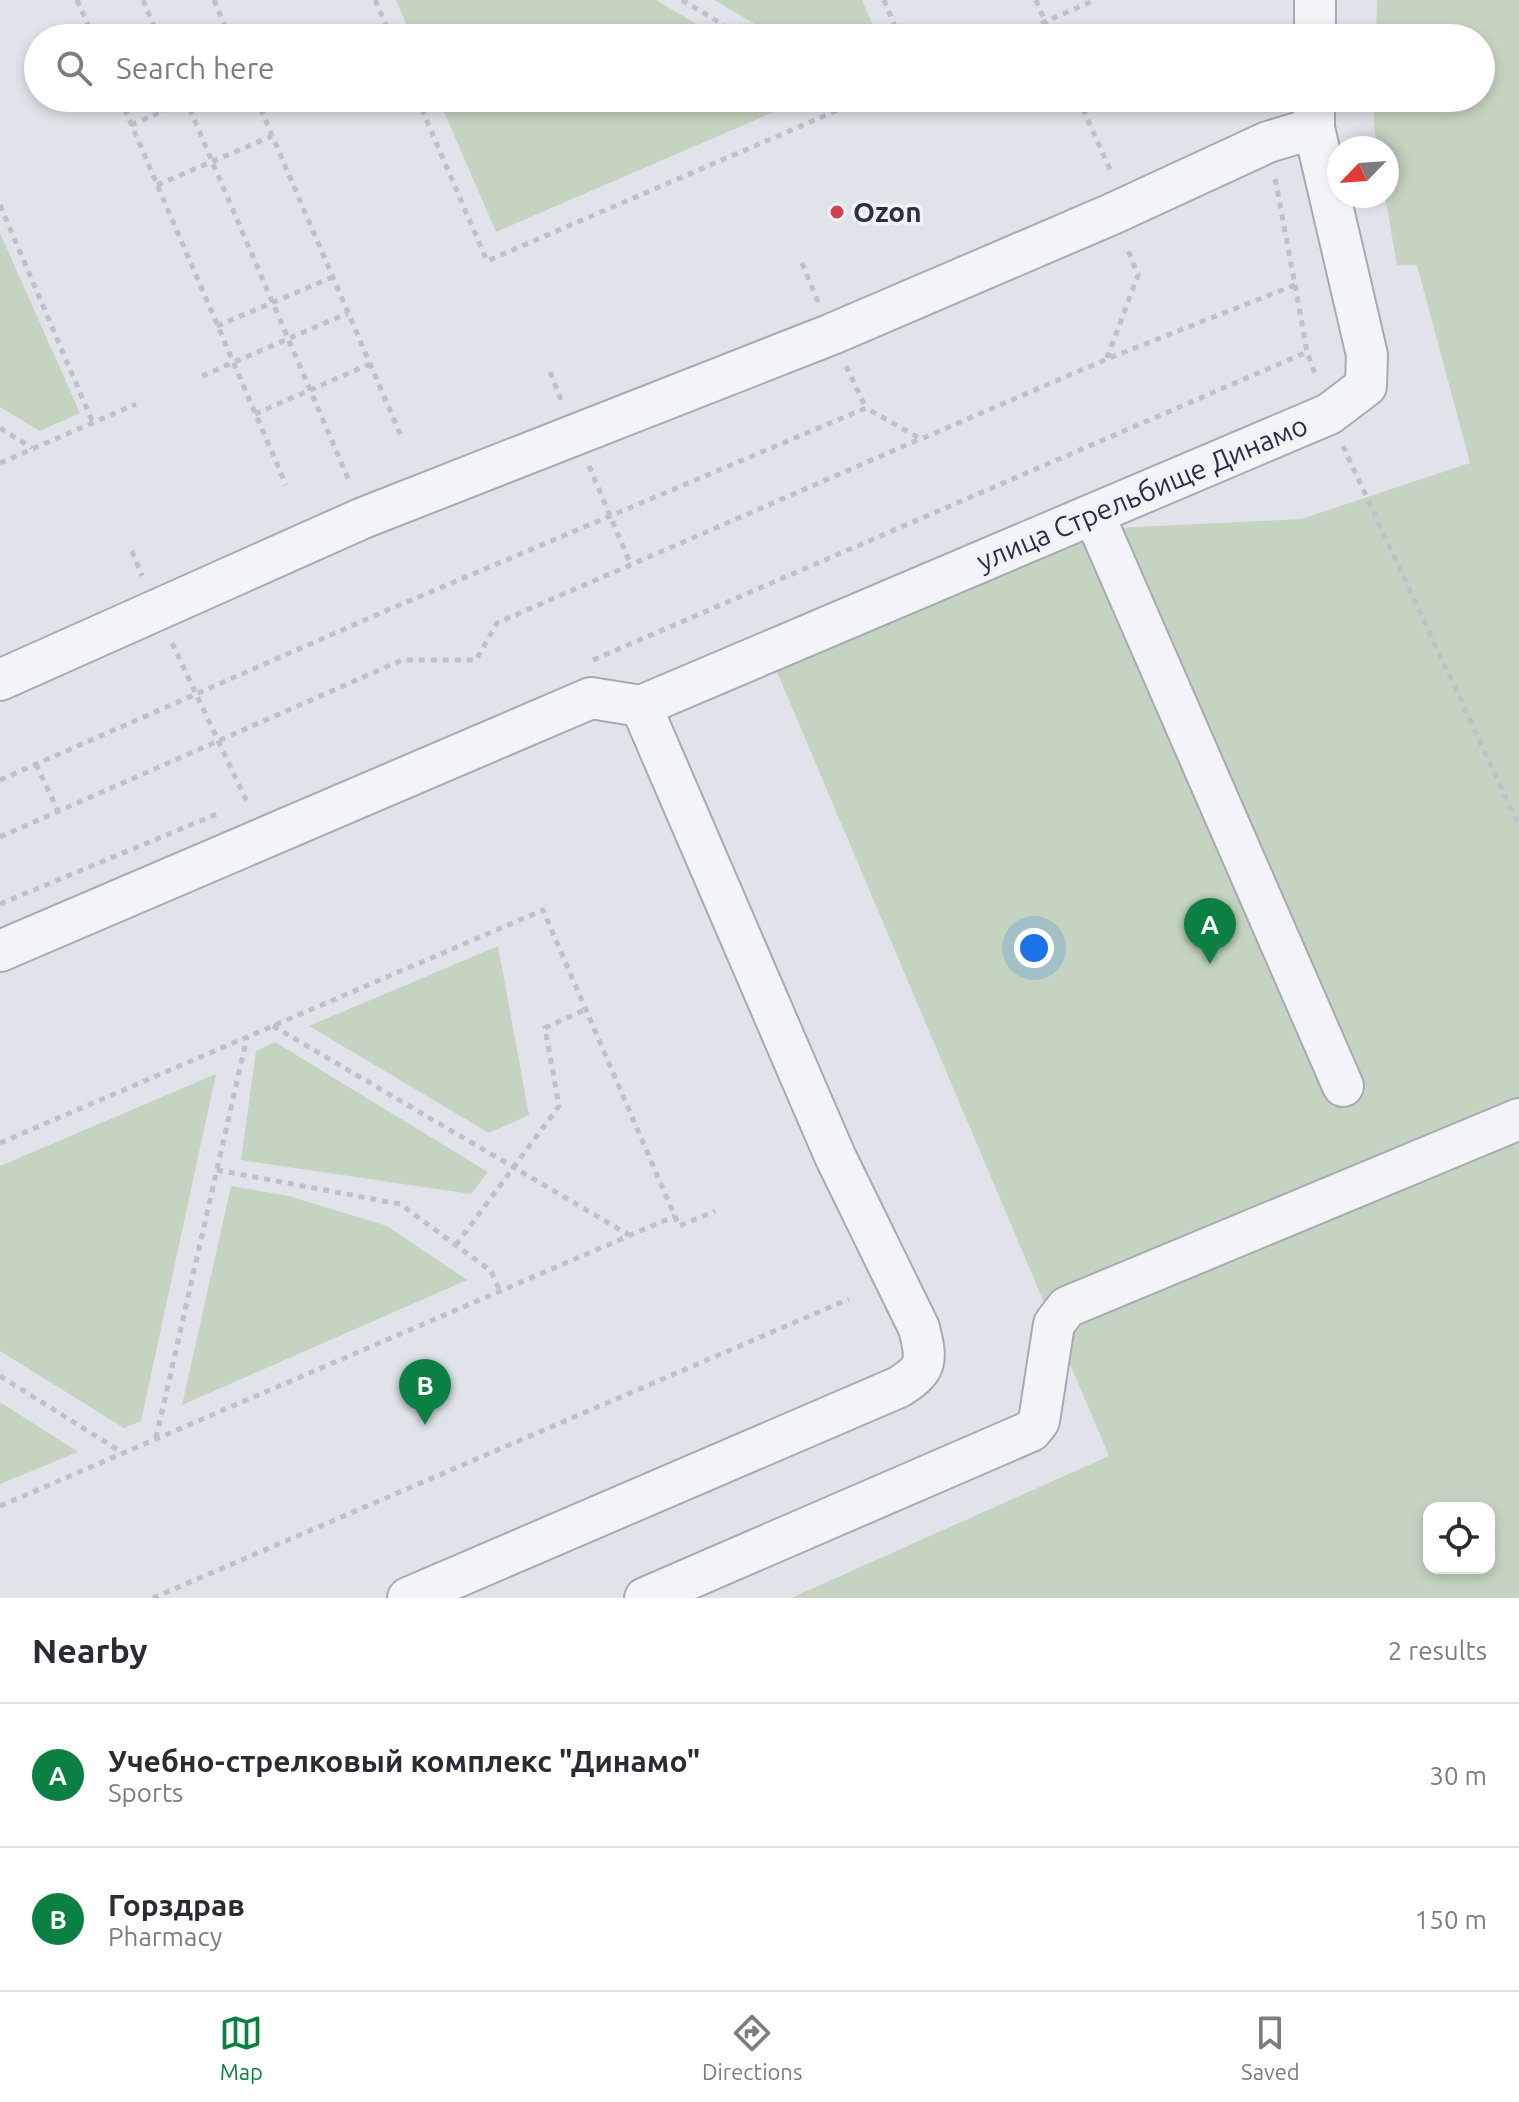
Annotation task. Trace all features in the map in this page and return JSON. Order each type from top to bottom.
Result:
[{"type":"street","points":[[1315,0],[1315,24]]},
{"type":"street","points":[[0,680],[363,518],[832,334],[1268,142],[1314,113]]},
{"type":"street","name":"улица Стрельбище Динамо","points":[[641,706],[1329,414],[1366,386],[1367,355],[1314,113]]},
{"type":"street","points":[[1094,515],[1343,1086]]},
{"type":"street","points":[[0,951],[591,698],[641,706],[835,1156],[919,1328],[925,1354],[917,1375],[899,1387],[408,1598]]},
{"type":"street","points":[[645,1598],[1031,1431],[1039,1421],[1054,1324],[1067,1307],[1519,1119]]},
{"type":"path","points":[[77,0],[88,24]]},
{"type":"path","points":[[143,0],[153,24]]},
{"type":"path","points":[[214,0],[224,24]]},
{"type":"path","points":[[375,0],[386,24]]},
{"type":"path","points":[[682,0],[722,24]]},
{"type":"path","points":[[884,0],[894,24]]},
{"type":"path","points":[[1036,0],[1046,24]]},
{"type":"path","points":[[1038,24],[1095,0]]},
{"type":"path","points":[[126,112],[286,485]]},
{"type":"path","points":[[131,125],[160,112]]},
{"type":"path","points":[[193,112],[363,518]]},
{"type":"path","points":[[262,112],[401,436]]},
{"type":"path","points":[[423,112],[487,261],[834,112]]},
{"type":"path","points":[[1083,112],[1119,210],[1138,275],[1107,359]]},
{"type":"path","points":[[157,185],[272,136]]},
{"type":"path","points":[[1268,142],[1307,352],[1329,414],[1519,826]]},
{"type":"path","points":[[0,205],[93,423]]},
{"type":"path","points":[[217,326],[333,277]]},
{"type":"path","points":[[0,837],[402,660],[476,660],[497,623],[1107,359],[1295,285]]},
{"type":"path","points":[[202,376],[348,313]]},
{"type":"path","points":[[589,661],[1307,352]]},
{"type":"path","points":[[255,414],[370,364]]},
{"type":"path","points":[[0,463],[136,404]]},
{"type":"path","points":[[0,780],[390,609],[866,408],[921,439]]},
{"type":"path","points":[[0,428],[33,448]]},
{"type":"path","points":[[132,551],[155,609],[263,838]]},
{"type":"path","points":[[36,764],[58,811]]},
{"type":"path","points":[[232,807],[261,796]]},
{"type":"path","points":[[0,904],[218,813]]},
{"type":"path","points":[[0,1143],[543,910],[679,1226],[715,1211]]},
{"type":"path","points":[[456,1245],[559,1106],[545,1028],[586,1009]]},
{"type":"path","points":[[273,1026],[630,1236]]},
{"type":"path","points":[[156,1439],[247,1037]]},
{"type":"path","points":[[217,1170],[400,1204],[491,1271],[500,1291]]},
{"type":"path","points":[[0,1506],[675,1216]]},
{"type":"path","points":[[153,1598],[849,1299]]},
{"type":"path","points":[[0,1376],[124,1453]]},
{"type":"green space","points":[[396,0],[656,0],[696,24],[406,24]]},
{"type":"green space","points":[[714,0],[862,0],[872,24],[755,24]]},
{"type":"green space","points":[[1377,0],[1519,0],[1519,1598],[791,1598],[1109,1456],[766,646],[1030,532],[1301,519],[1470,463],[1417,265],[1397,265],[1387,208],[1399,208],[1399,136],[1375,136],[1374,112],[1495,112],[1495,24],[1376,24]]},
{"type":"green space","points":[[444,112],[774,112],[496,232]]},
{"type":"green space","points":[[0,233],[80,413],[40,431],[0,407]]},
{"type":"green space","points":[[498,946],[529,1115],[489,1133],[309,1026]]},
{"type":"green space","points":[[275,1042],[488,1172],[471,1194],[241,1160],[256,1051]]},
{"type":"green space","points":[[216,1074],[141,1421],[124,1428],[0,1351],[0,1166]]},
{"type":"green space","points":[[231,1186],[289,1196],[387,1226],[467,1280],[182,1405]]},
{"type":"green space","points":[[0,1402],[78,1452],[0,1484]]},
{"type":"place","name":"Ozon","points":[[837,212]]},
{"type":"place","name":"Учебно-стрелковый комплекс \"Динамо\"","points":[[1210,964]]},
{"type":"place","name":"Горздрав","points":[[425,1425]]}]
